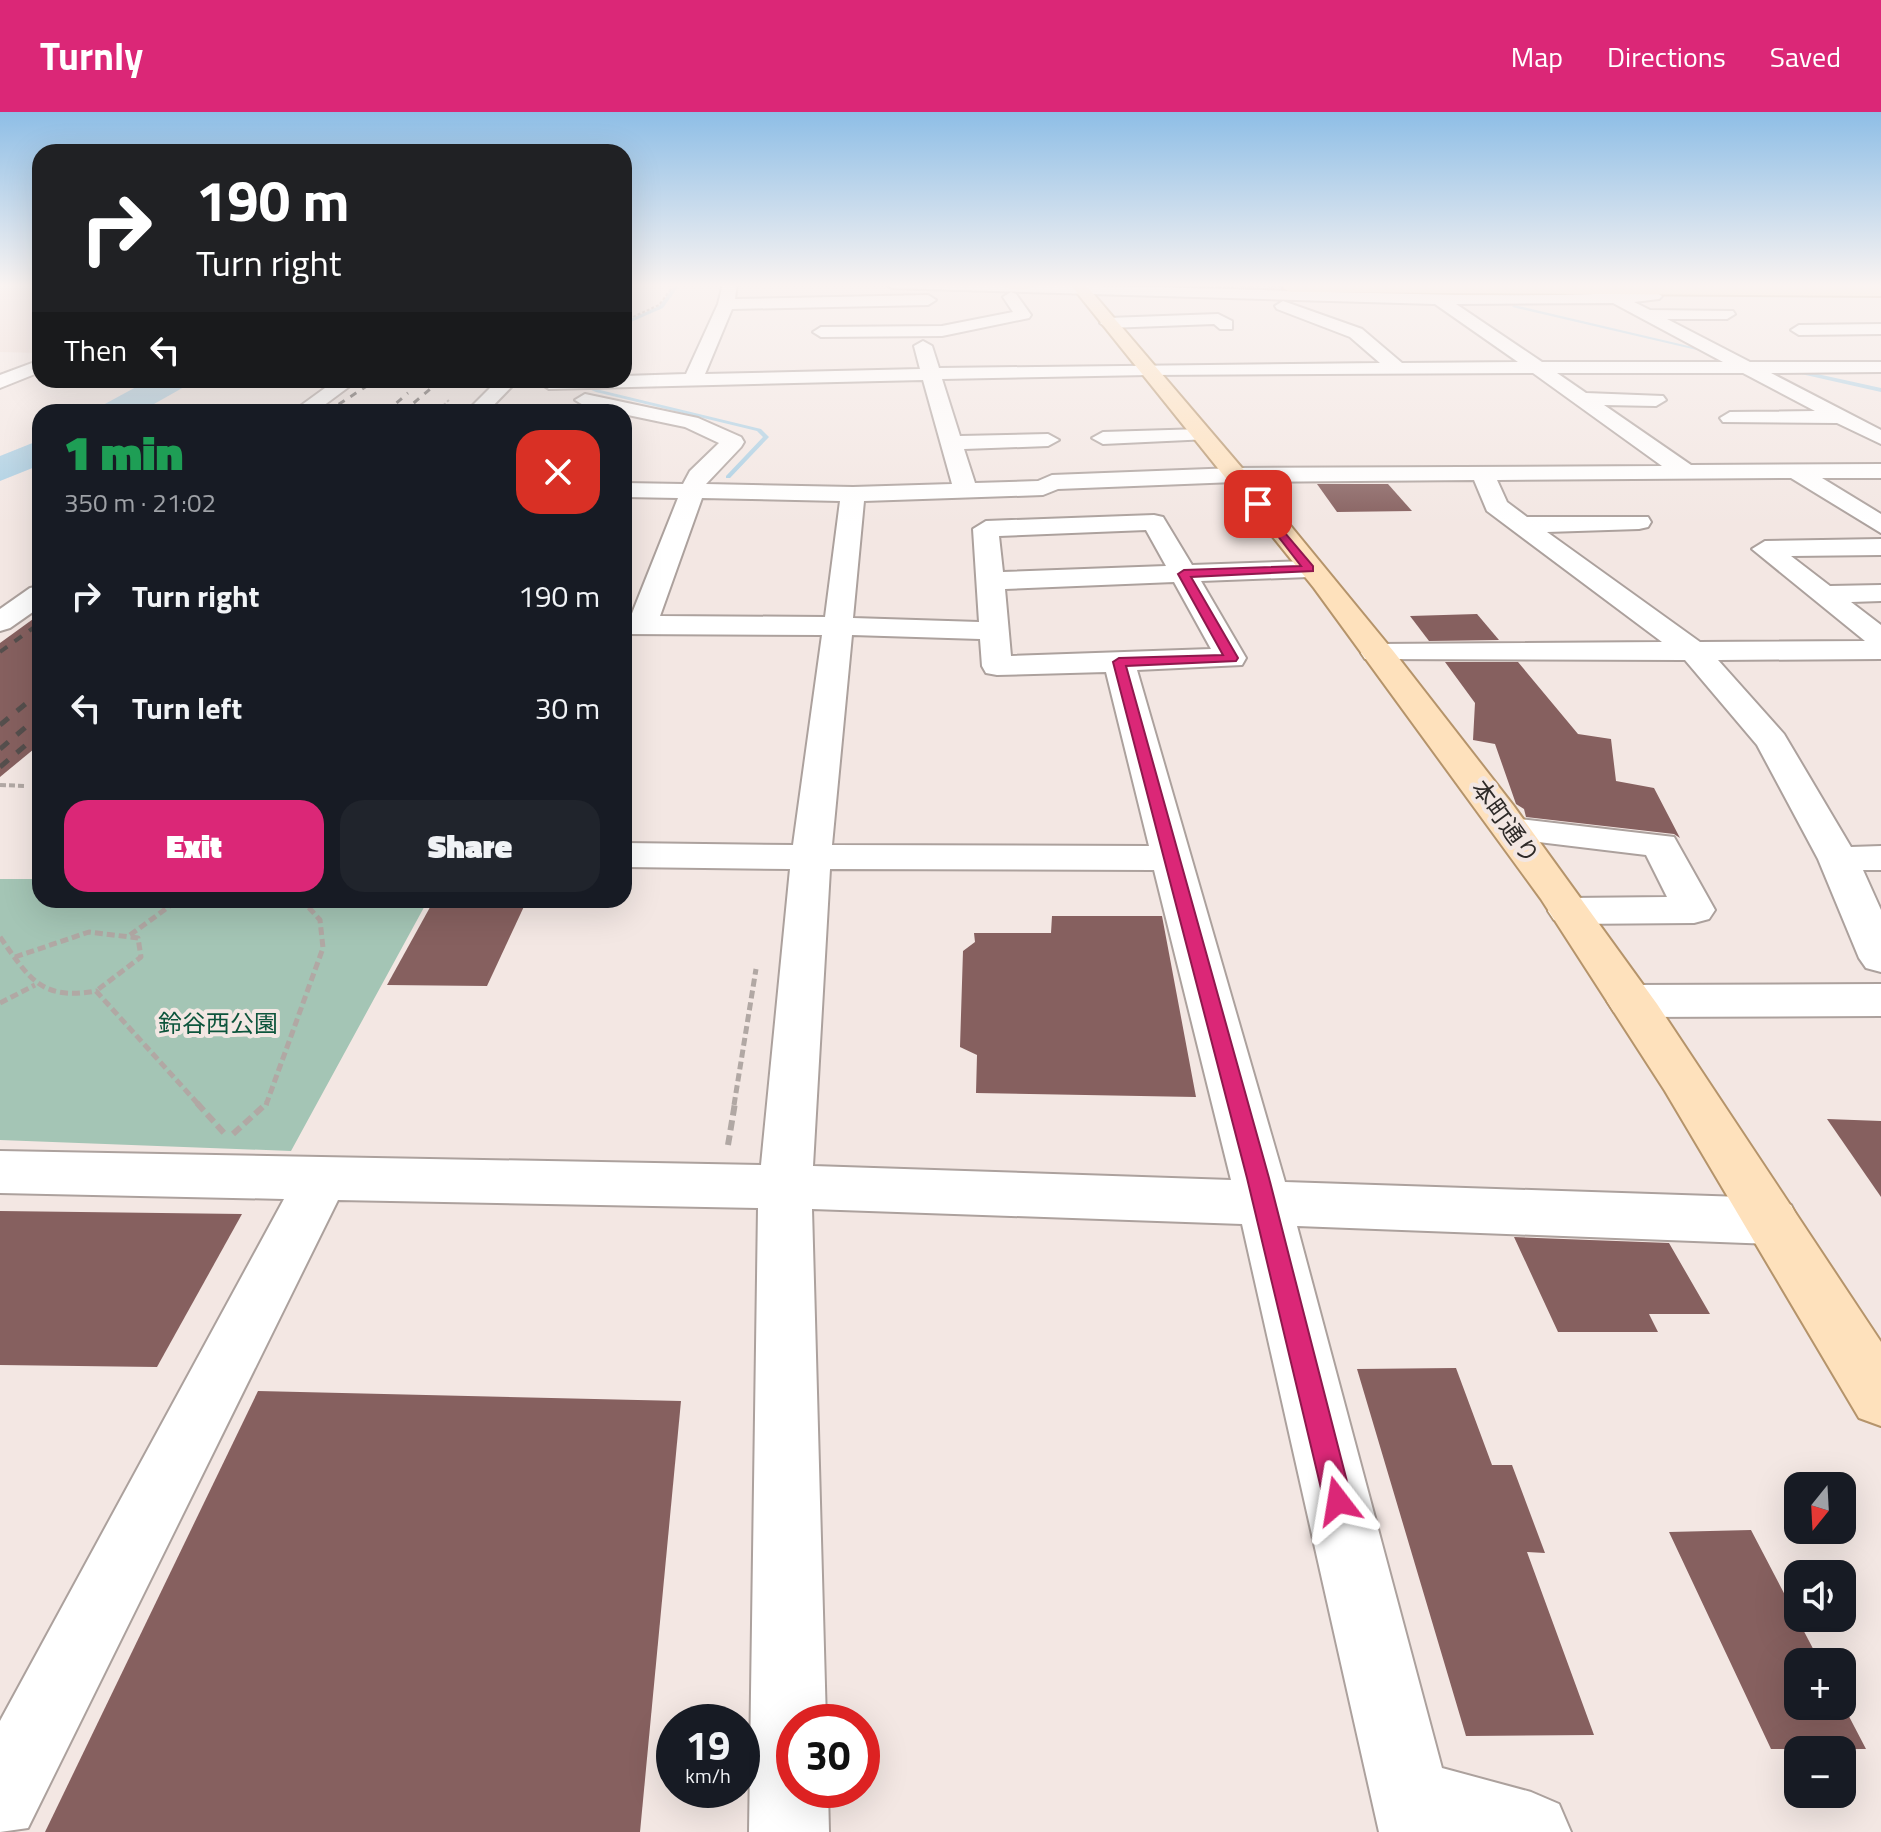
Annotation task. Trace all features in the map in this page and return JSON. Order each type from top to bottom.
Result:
[{"type":"main road","name":"本町通り","points":[[1144,364],[1376,653],[1511,829],[1630,1001],[1881,1397]]},
{"type":"street","points":[[693,380],[702,364]]},
{"type":"street","points":[[928,364],[965,490]]},
{"type":"street","points":[[1392,364],[1398,369]]},
{"type":"street","points":[[1532,364],[1686,472]]},
{"type":"street","points":[[1743,364],[1881,438]]},
{"type":"street","points":[[0,382],[32,366]]},
{"type":"street","points":[[1844,367],[1881,381]]},
{"type":"street","points":[[632,381],[693,380],[789,386],[830,370],[931,374],[1148,369],[1881,367]]},
{"type":"street","points":[[314,404],[337,388]]},
{"type":"street","points":[[484,404],[501,388]]},
{"type":"street","points":[[568,388],[582,399],[606,404]]},
{"type":"street","points":[[937,397],[965,397]]},
{"type":"street","points":[[1581,399],[1656,400]]},
{"type":"street","points":[[632,410],[691,422],[733,442],[698,476],[633,625],[838,626],[994,631]]},
{"type":"street","points":[[1730,418],[1842,417]]},
{"type":"street","points":[[1103,438],[1202,435]]},
{"type":"street","points":[[951,443],[1048,440]]},
{"type":"street","points":[[1795,471],[1881,525]]},
{"type":"street","points":[[632,490],[853,494],[1043,488],[1052,482],[1235,475],[1881,471]]},
{"type":"street","points":[[1483,473],[1496,506],[1693,651],[1772,741],[1838,859],[1881,958]]},
{"type":"street","points":[[1043,488],[1062,525]]},
{"type":"street","points":[[789,1832],[785,1187],[811,857],[853,494]]},
{"type":"street","points":[[1154,522],[1184,574],[1231,658],[997,666],[986,529],[1154,522]]},
{"type":"street","points":[[1520,525],[1639,522]]},
{"type":"street","points":[[1881,547],[1765,549],[1881,639]]},
{"type":"street","points":[[989,581],[1309,569]]},
{"type":"street","points":[[1824,594],[1881,593]]},
{"type":"street","points":[[0,622],[32,600]]},
{"type":"street","points":[[1376,653],[1881,650]]},
{"type":"street","points":[[1119,662],[1264,1203],[1416,1816],[1531,1832]]},
{"type":"street","points":[[1846,679],[1881,679]]},
{"type":"street","points":[[1511,829],[1660,845],[1694,910],[1569,911]]},
{"type":"street","points":[[632,855],[1171,858]]},
{"type":"street","points":[[1838,859],[1881,858]]},
{"type":"street","points":[[1630,1001],[1881,1000]]},
{"type":"street","points":[[0,1172],[785,1187],[1772,1221]]},
{"type":"street","points":[[0,1800],[323,1177]]},
{"type":"path","points":[[0,785],[26,786]]},
{"type":"path","points":[[129,935],[167,908]]},
{"type":"path","points":[[228,1138],[266,1105],[323,948],[320,920],[309,908]]},
{"type":"path","points":[[0,937],[35,985],[51,994],[71,996],[95,991],[141,957],[138,938],[110,929],[79,933],[15,957]]},
{"type":"path","points":[[726,1158],[757,963]]},
{"type":"path","points":[[0,1003],[35,985]]},
{"type":"path","points":[[95,991],[219,1128]]},
{"type":"green space","name":"鈴谷西公園","points":[[0,879],[32,879],[32,908],[424,908],[291,1151],[0,1140]]},
{"type":"building","points":[[1317,484],[1388,484],[1412,511],[1337,512]]},
{"type":"building","points":[[1477,614],[1499,640],[1429,641],[1410,616]]},
{"type":"building","points":[[32,620],[32,751],[0,777],[0,643]]},
{"type":"building","points":[[1445,662],[1518,662],[1578,734],[1611,739],[1616,781],[1654,788],[1680,838],[1674,834],[1526,817],[1524,809],[1516,804],[1495,744],[1473,740],[1475,703]]},
{"type":"building","points":[[430,908],[523,908],[487,986],[387,985]]},
{"type":"building","points":[[1052,916],[1162,916],[1196,1097],[976,1093],[977,1055],[960,1047],[963,951],[975,942],[974,933],[1051,933]]},
{"type":"building","points":[[1827,1119],[1881,1121],[1881,1197]]},
{"type":"building","points":[[0,1211],[242,1214],[157,1367],[0,1365]]},
{"type":"building","points":[[1514,1237],[1669,1243],[1710,1314],[1649,1314],[1658,1332],[1558,1332]]},
{"type":"building","points":[[1456,1368],[1492,1465],[1512,1465],[1545,1553],[1527,1552],[1594,1735],[1466,1736],[1357,1369]]},
{"type":"building","points":[[258,1391],[681,1401],[640,1832],[45,1832]]},
{"type":"building","points":[[1751,1530],[1784,1593],[1784,1632],[1804,1632],[1813,1648],[1784,1648],[1784,1720],[1851,1720],[1866,1749],[1856,1749],[1856,1736],[1784,1736],[1784,1749],[1771,1749],[1669,1532]]},
{"type":"waterway","points":[[1790,370],[1881,390]]},
{"type":"waterway","points":[[130,404],[158,388]]},
{"type":"waterway","points":[[590,388],[759,430],[766,437],[728,477]]},
{"type":"waterway","points":[[0,470],[32,455]]},
{"type":"railway","points":[[339,404],[364,388]]},
{"type":"railway","points":[[412,404],[432,388]]},
{"type":"railway","points":[[395,404],[408,393]]},
{"type":"railway","points":[[0,652],[32,629]]},
{"type":"railway","points":[[0,725],[32,699]]},
{"type":"railway","points":[[0,749],[32,722]]},
{"type":"railway","points":[[0,767],[32,740]]},
{"type":"route","points":[[1258,504],[1309,569],[1184,574],[1231,658],[1119,662],[1258,1178],[1338,1501]]}]
